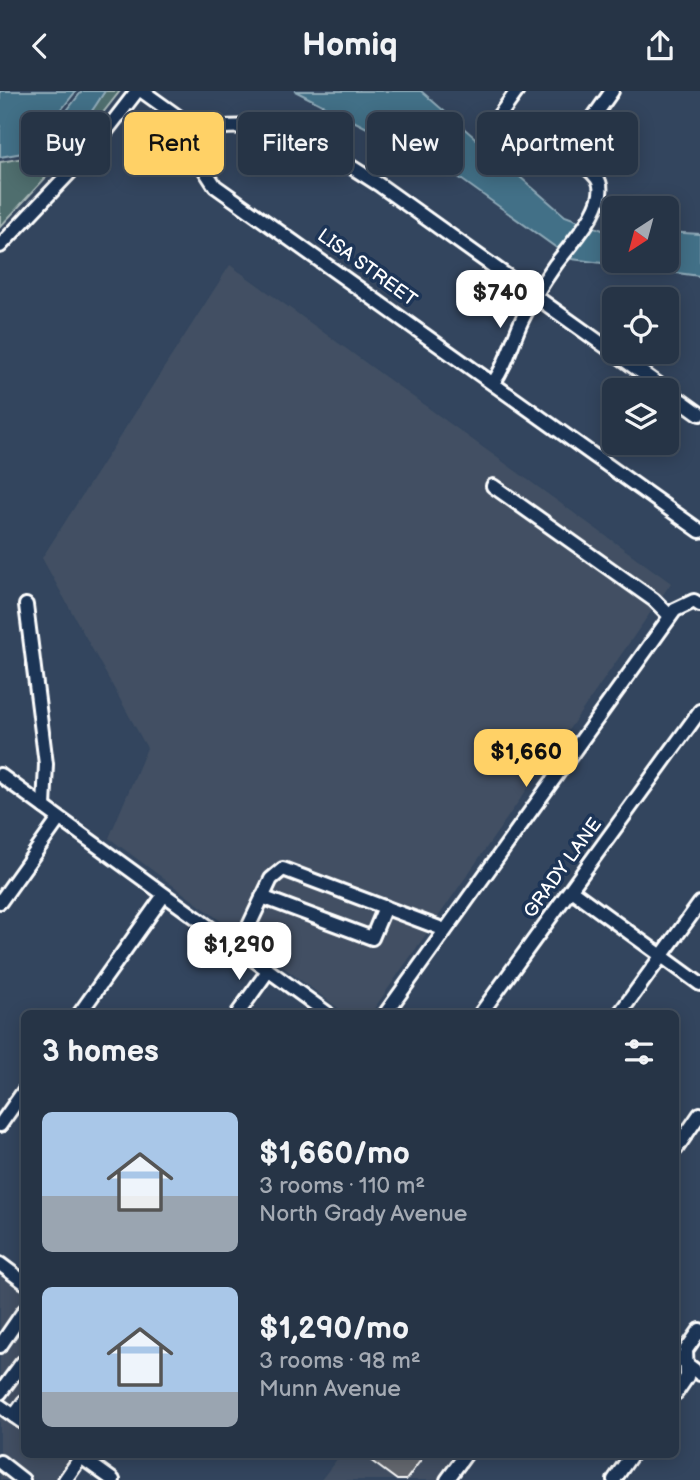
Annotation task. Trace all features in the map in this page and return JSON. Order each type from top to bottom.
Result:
[{"type":"street","points":[[0,246],[93,148],[140,91],[170,112]]},
{"type":"street","points":[[502,112],[517,91]]},
{"type":"street","points":[[597,112],[612,91]]},
{"type":"street","points":[[224,127],[245,124],[280,131],[306,142],[381,185],[700,414]]},
{"type":"street","name":"LISA STREET","points":[[208,175],[215,186],[700,531]]},
{"type":"street","points":[[493,383],[502,370],[536,296],[602,195],[599,181],[594,175]]},
{"type":"street","points":[[494,486],[654,600],[670,616]]},
{"type":"street","points":[[388,1010],[670,616],[681,605],[697,603]]},
{"type":"street","points":[[26,605],[46,764],[44,807]]},
{"type":"street","name":"GRADY LANE","points":[[483,1010],[700,711]]},
{"type":"street","points":[[0,775],[323,1010]]},
{"type":"street","points":[[0,901],[59,819]]},
{"type":"street","points":[[238,949],[271,879],[282,869],[445,930]]},
{"type":"street","points":[[571,890],[700,984]]},
{"type":"street","points":[[82,1010],[164,895]]},
{"type":"street","points":[[262,897],[372,937],[385,907]]},
{"type":"street","points":[[622,1010],[700,903]]},
{"type":"street","points":[[240,1010],[268,971]]},
{"type":"street","points":[[0,1125],[21,1095]]},
{"type":"street","points":[[679,1145],[700,1114]]},
{"type":"street","points":[[0,1264],[21,1280]]},
{"type":"street","points":[[0,1346],[21,1315]]},
{"type":"street","points":[[680,1360],[700,1331]]},
{"type":"street","points":[[680,1360],[700,1374]]},
{"type":"street","points":[[679,1389],[687,1377],[680,1360]]},
{"type":"street","points":[[0,1393],[21,1364]]},
{"type":"street","points":[[0,1406],[19,1420]]},
{"type":"street","points":[[65,1480],[76,1458]]},
{"type":"street","points":[[79,1458],[113,1480]]},
{"type":"street","points":[[447,1480],[463,1458]]},
{"type":"street","points":[[614,1480],[629,1458]]},
{"type":"street","points":[[0,1462],[24,1480]]},
{"type":"shaded area","points":[[0,91],[76,91],[59,112],[21,112],[21,153],[0,157]]},
{"type":"shaded area","points":[[82,91],[105,91],[91,112],[66,112]]},
{"type":"shaded area","points":[[295,91],[421,91],[445,112],[367,112],[367,128],[353,121],[353,112],[336,112]]},
{"type":"shaded area","points":[[463,127],[477,140],[477,175],[518,175],[565,216],[602,230],[602,263],[572,259],[455,175],[463,175]]},
{"type":"shaded area","points":[[679,233],[700,234],[700,276],[677,273]]},
{"type":"shaded area","points":[[230,265],[671,583],[373,1010],[341,1010],[109,838],[147,748],[42,558]]},
{"type":"shaded area","points":[[0,1272],[21,1287],[21,1305],[0,1336]]},
{"type":"shaded area","points":[[21,1325],[21,1458],[73,1458],[58,1480],[0,1480],[0,1355]]},
{"type":"shaded area","points":[[338,1458],[456,1458],[440,1480],[321,1480]]},
{"type":"green space","points":[[105,91],[120,91],[104,112],[90,112]]},
{"type":"green space","points":[[21,158],[21,175],[48,175],[0,227],[0,162]]},
{"type":"building","points":[[367,1458],[422,1458],[406,1480],[397,1480]]}]
